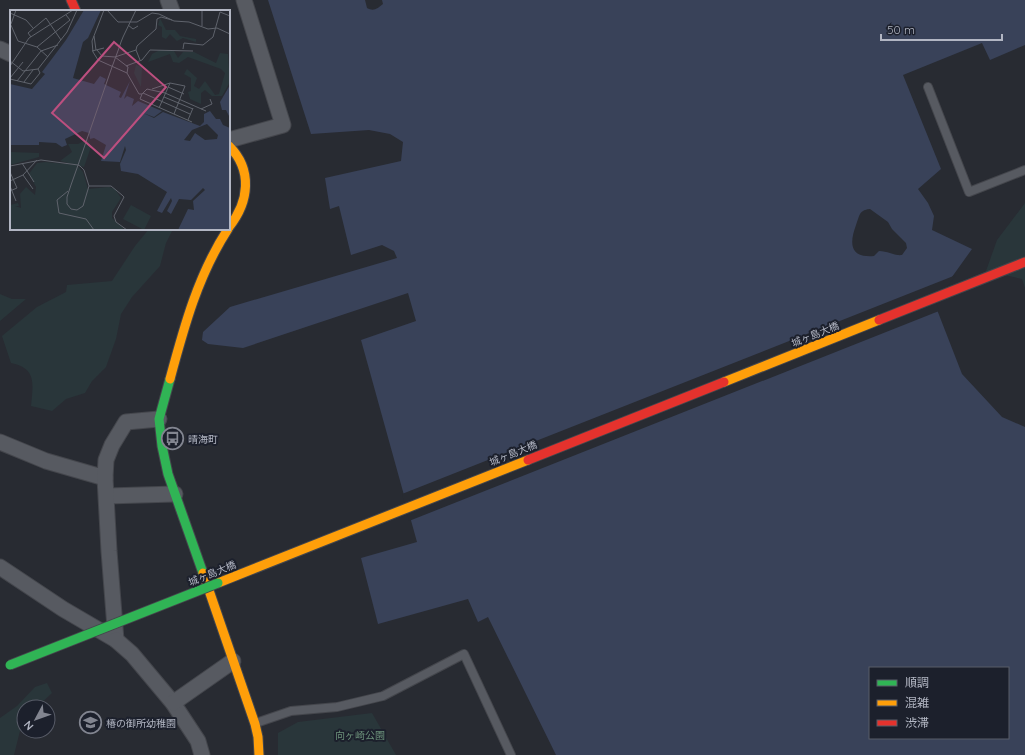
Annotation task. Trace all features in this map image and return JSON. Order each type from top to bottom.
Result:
[{"type":"street","points":[[71,0],[76,10]]},
{"type":"street","points":[[168,0],[172,10]]},
{"type":"street","points":[[230,140],[283,125],[244,0]]},
{"type":"street","points":[[0,49],[10,54]]},
{"type":"street","points":[[230,147],[238,156],[244,171],[246,191],[244,202],[239,214],[230,225]]},
{"type":"street","points":[[227,230],[207,263],[190,308],[159,419],[162,451],[175,494],[255,724],[258,737],[259,755]]},
{"type":"street","name":"城ヶ島大橋","points":[[0,669],[1025,262]]},
{"type":"street","points":[[116,640],[109,551],[105,478],[106,460],[112,445],[126,422],[159,419]]},
{"type":"street","points":[[0,442],[46,461],[105,478]]},
{"type":"street","points":[[107,496],[175,494]]},
{"type":"street","points":[[0,567],[63,609],[116,640],[132,654],[173,703],[198,741],[202,755]]},
{"type":"street","points":[[173,703],[233,661]]},
{"type":"lane","points":[[928,87],[969,192],[1025,170]]},
{"type":"lane","points":[[255,724],[291,711],[337,706],[384,696],[464,654],[511,755]]},
{"type":"green space","points":[[1025,203],[1025,288],[1022,279],[986,271],[997,240]]},
{"type":"green space","points":[[148,230],[172,230],[166,243],[160,266],[132,297],[121,314],[116,339],[106,367],[92,381],[85,393],[66,399],[52,411],[31,406],[32,378],[25,369],[19,365],[11,363],[2,336],[37,307],[66,292],[67,285],[112,281],[135,246]]},
{"type":"green space","points":[[0,294],[12,299],[26,299],[0,321]]},
{"type":"green space","points":[[47,683],[52,693],[46,699],[24,699],[35,687]]},
{"type":"green space","points":[[16,707],[16,739],[18,739],[14,755],[0,755],[0,718]]},
{"type":"green space","name":"向ヶ崎公園","points":[[372,713],[396,755],[278,755],[278,733],[298,722]]},
{"type":"water","points":[[268,0],[365,0],[367,8],[372,10],[383,4],[382,0],[1025,0],[1025,45],[990,60],[982,43],[903,75],[941,169],[918,189],[928,203],[934,216],[932,230],[972,249],[934,302],[962,374],[1002,417],[1025,427],[1025,755],[556,755],[488,617],[478,622],[468,599],[378,624],[361,558],[417,542],[361,340],[416,321],[408,293],[243,348],[208,344],[202,340],[203,332],[230,307],[397,258],[394,251],[382,245],[351,255],[339,206],[330,209],[325,178],[401,161],[403,142],[390,134],[369,130],[311,134]],"holes":[[[870,209],[888,222],[892,229],[906,243],[907,248],[902,255],[879,251],[874,256],[866,256],[860,255],[856,252],[853,248],[852,238],[862,212]]]},
{"type":"pier","points":[[956,275],[936,302],[939,311],[409,521],[402,494]]},
{"type":"traffic: fast","points":[[170,379],[159,419],[162,446],[168,474],[203,573]]},
{"type":"traffic: fast","points":[[10,665],[218,583]]},
{"type":"traffic: slow","points":[[230,147],[237,155],[242,165],[246,186],[241,207],[230,226]]},
{"type":"traffic: slow","points":[[170,379],[200,283],[217,247],[227,230]]},
{"type":"traffic: slow","points":[[724,382],[879,320]]},
{"type":"traffic: slow","points":[[218,583],[528,460]]},
{"type":"traffic: slow","points":[[203,573],[255,724],[258,737],[259,755]]},
{"type":"traffic: jam","points":[[71,0],[76,10]]},
{"type":"traffic: jam","points":[[879,320],[1025,262]]},
{"type":"traffic: jam","points":[[528,460],[724,382]]},
{"type":"place","name":"晴海町","points":[[173,439]]},
{"type":"place","name":"椿の御所幼稚園","points":[[90,723]]}]
